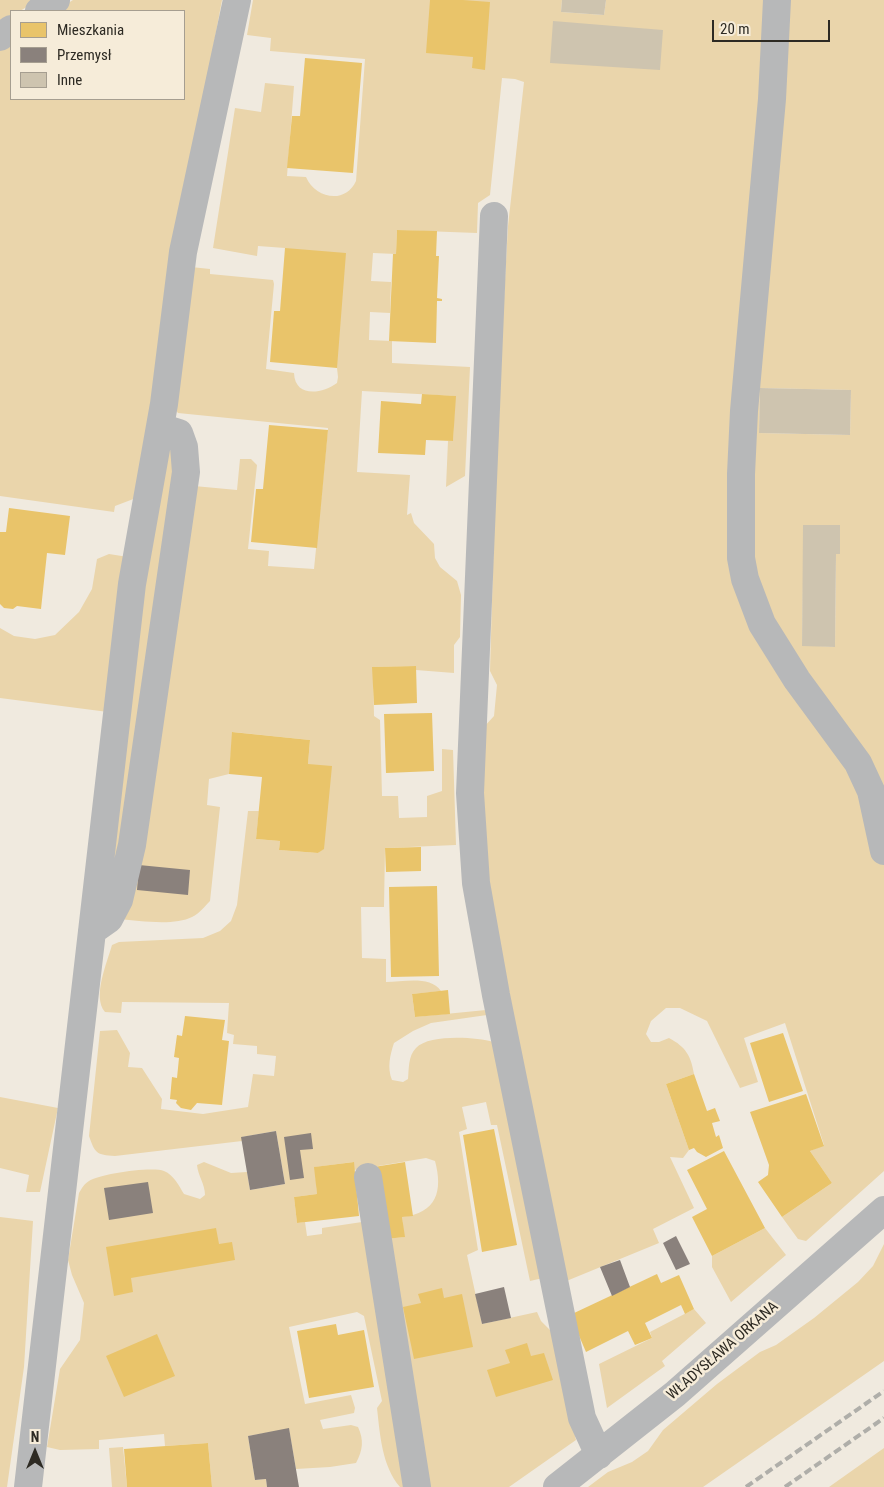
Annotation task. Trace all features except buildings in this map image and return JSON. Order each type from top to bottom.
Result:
[{"type":"street","points":[[41,10],[56,0]]},
{"type":"street","points":[[28,1487],[132,584],[160,427],[183,252],[237,0]]},
{"type":"street","points":[[777,0],[772,99],[744,411],[741,474],[741,558],[745,579],[762,624],[797,680],[858,763],[870,791],[884,851]]},
{"type":"street","points":[[494,216],[470,793],[476,883],[501,1025],[582,1418],[599,1455]]},
{"type":"street","points":[[92,931],[109,919],[119,900],[132,845],[186,472],[184,447],[178,433],[160,427]]},
{"type":"street","points":[[368,1177],[417,1487]]},
{"type":"street","name":"WŁADYSŁAWA ORKANA","points":[[557,1487],[675,1394],[884,1210]]},
{"type":"shaded area","points":[[0,0],[38,0],[22,10],[10,10],[10,18],[0,24]]},
{"type":"shaded area","points":[[73,0],[222,0],[136,498],[115,506],[114,512],[0,496],[0,51],[10,44],[10,100],[185,100],[185,10],[58,10]]},
{"type":"shaded area","points":[[253,0],[562,0],[561,12],[604,15],[606,0],[884,0],[884,1171],[806,1241],[798,1239],[782,1217],[832,1183],[810,1151],[824,1145],[785,1023],[744,1038],[758,1082],[740,1088],[707,1021],[680,1008],[666,1008],[651,1021],[646,1034],[651,1042],[659,1042],[669,1038],[675,1041],[684,1049],[691,1062],[694,1074],[666,1084],[689,1150],[683,1158],[670,1157],[694,1208],[653,1229],[659,1243],[564,1282],[517,1051],[475,793],[483,728],[494,716],[497,685],[490,671],[497,423],[508,226],[524,82],[502,78],[490,195],[478,203],[477,233],[397,230],[396,254],[373,253],[371,281],[391,282],[390,313],[370,312],[369,340],[392,341],[392,363],[470,367],[465,476],[446,487],[448,441],[453,441],[455,396],[362,391],[357,472],[410,475],[407,515],[411,513],[414,523],[434,544],[435,558],[440,567],[457,581],[461,595],[460,637],[454,645],[454,673],[416,670],[416,666],[373,667],[374,716],[380,720],[382,796],[398,796],[399,818],[427,817],[427,796],[442,791],[442,749],[453,750],[456,845],[385,848],[384,907],[361,907],[362,958],[386,959],[386,982],[423,981],[436,986],[441,991],[412,994],[415,1017],[486,1010],[487,1015],[431,1023],[413,1031],[394,1043],[389,1066],[392,1080],[403,1082],[408,1079],[409,1063],[413,1051],[431,1040],[453,1038],[493,1042],[543,1278],[530,1281],[497,1125],[491,1125],[486,1102],[462,1107],[467,1129],[459,1132],[478,1250],[467,1255],[482,1324],[537,1312],[541,1321],[552,1332],[576,1440],[509,1487],[424,1487],[385,1239],[404,1237],[402,1217],[423,1211],[435,1199],[438,1182],[435,1161],[426,1158],[354,1170],[353,1162],[315,1167],[317,1194],[294,1197],[297,1223],[305,1222],[307,1236],[322,1234],[322,1228],[362,1222],[409,1487],[400,1487],[389,1470],[386,1460],[377,1408],[382,1401],[364,1316],[357,1312],[289,1327],[305,1404],[351,1395],[355,1408],[354,1413],[320,1420],[323,1429],[351,1425],[358,1427],[362,1445],[356,1463],[296,1469],[289,1429],[248,1436],[255,1480],[266,1479],[267,1487],[212,1487],[208,1443],[165,1446],[164,1434],[99,1440],[99,1449],[60,1450],[47,1447],[60,1369],[80,1340],[84,1303],[68,1260],[79,1193],[84,1185],[95,1178],[114,1173],[149,1169],[158,1170],[171,1175],[184,1194],[200,1199],[205,1195],[205,1191],[197,1165],[204,1162],[231,1173],[247,1172],[250,1190],[285,1184],[276,1131],[242,1137],[242,1141],[115,1156],[97,1152],[89,1136],[100,1031],[117,1030],[130,1053],[128,1067],[142,1068],[162,1099],[161,1109],[203,1114],[248,1107],[253,1074],[274,1076],[276,1056],[257,1054],[257,1046],[233,1044],[234,1035],[227,1033],[229,1003],[122,1002],[121,1013],[105,1012],[101,1006],[100,998],[104,970],[112,945],[119,942],[203,938],[220,931],[231,921],[237,905],[248,811],[259,811],[256,839],[280,841],[279,850],[318,853],[324,848],[308,764],[310,740],[233,732],[229,774],[209,779],[207,805],[220,807],[210,901],[197,914],[185,920],[157,922],[120,919],[194,486],[237,490],[240,459],[251,459],[257,465],[248,549],[269,551],[268,566],[314,569],[328,428],[178,413],[175,409],[191,267],[210,269],[210,274],[273,280],[266,369],[294,373],[299,387],[310,392],[324,390],[337,383],[337,368],[285,248],[258,246],[257,256],[213,248],[235,108],[261,112],[265,83],[294,86],[287,176],[306,177],[316,190],[330,196],[338,196],[351,189],[356,181],[365,59],[270,51],[271,38],[247,35]],"holes":[[[760,388],[851,390],[850,435],[759,433]],[[804,525],[840,525],[840,554],[836,554],[835,647],[802,645]]]},
{"type":"shaded area","points":[[166,443],[174,453],[174,468],[122,860],[107,905],[147,568]]},
{"type":"shaded area","points":[[109,554],[128,557],[108,712],[0,698],[0,628],[14,636],[35,639],[55,635],[79,612],[92,589],[97,559]]},
{"type":"shaded area","points":[[0,1097],[58,1108],[40,1192],[26,1192],[29,1175],[0,1168]]},
{"type":"shaded area","points":[[0,1217],[33,1221],[24,1367],[7,1487],[0,1487]]},
{"type":"shaded area","points":[[765,1228],[786,1255],[731,1302],[712,1267],[712,1256]]},
{"type":"shaded area","points":[[884,1244],[884,1361],[703,1487],[588,1487],[608,1472],[632,1462],[648,1451],[663,1430],[717,1384],[760,1352],[776,1345],[814,1318],[858,1282],[873,1266]]},
{"type":"shaded area","points":[[694,1309],[706,1323],[662,1361],[665,1366],[607,1408],[599,1364],[652,1338],[650,1332]]},
{"type":"shaded area","points":[[123,1447],[127,1487],[112,1487],[109,1448]]},
{"type":"shaded area","points":[[884,1448],[884,1487],[829,1487]]},
{"type":"railway","points":[[746,1487],[884,1391]]},
{"type":"railway","points":[[785,1487],[884,1418]]}]
